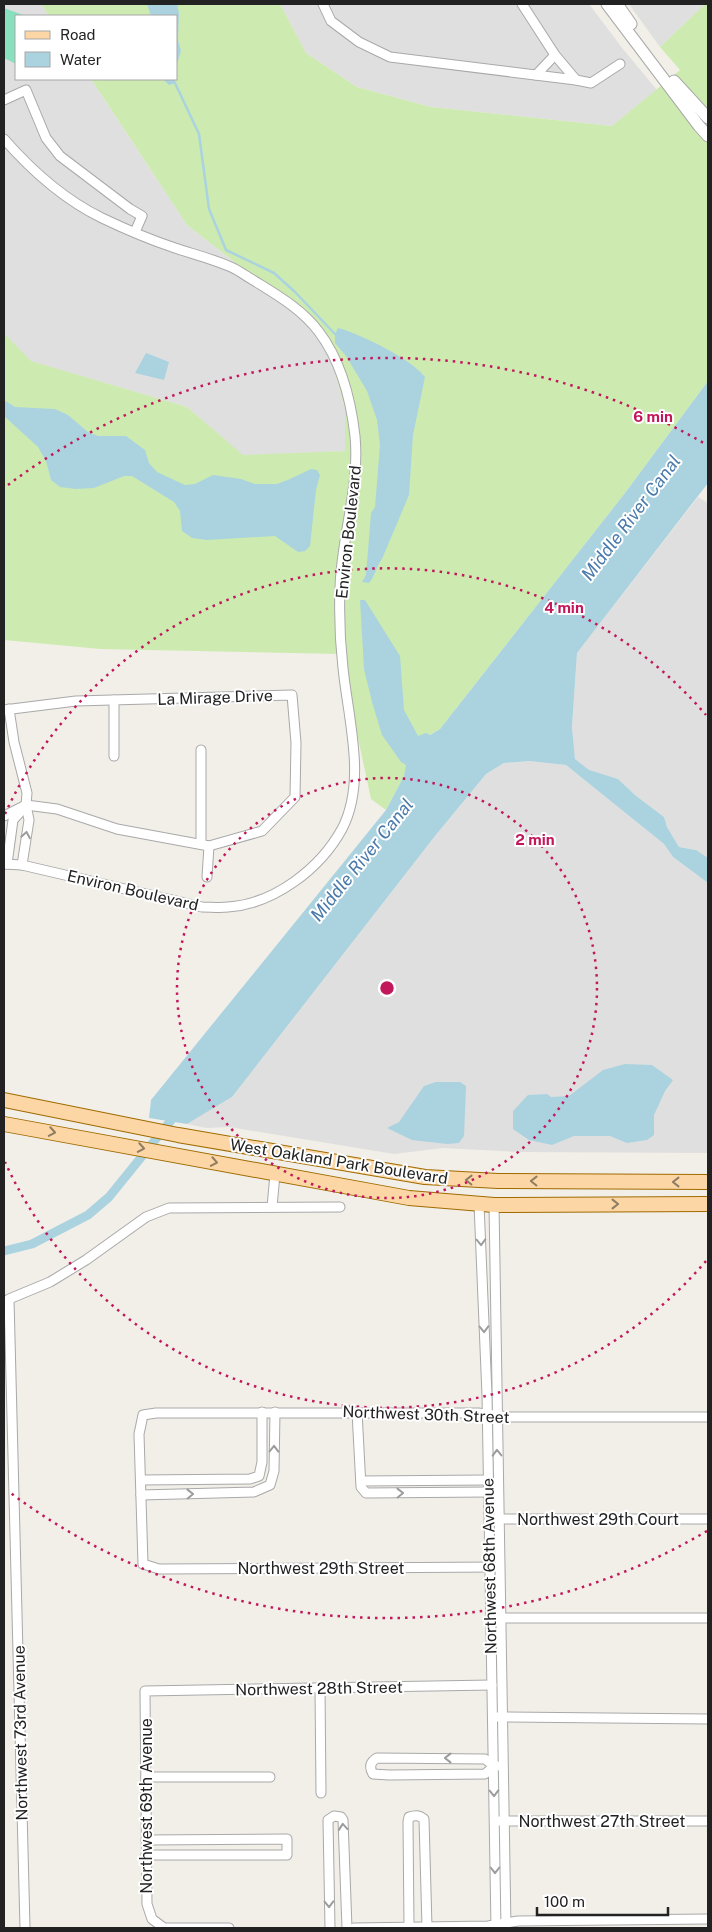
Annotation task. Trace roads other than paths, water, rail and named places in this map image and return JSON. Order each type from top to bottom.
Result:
[{"type":"main road","name":"West Oakland Park Boulevard","points":[[5,1103],[398,1173],[456,1180],[708,1182]]},
{"type":"main road","name":"West Oakland Park Boulevard","points":[[4,1124],[166,1152],[402,1197],[494,1205],[708,1204]]},
{"type":"street","points":[[324,4],[331,21],[359,42],[390,57],[591,83],[620,64]]},
{"type":"street","points":[[522,4],[555,55],[576,80]]},
{"type":"street","points":[[607,4],[708,136]]},
{"type":"street","points":[[617,4],[642,40],[676,83],[708,118]]},
{"type":"street","points":[[536,75],[555,55]]},
{"type":"street","points":[[4,100],[26,90],[46,138],[60,156],[142,216],[135,232]]},
{"type":"street","name":"Environ Boulevard","points":[[4,139],[29,167],[66,197],[101,218],[165,244],[231,267],[287,301],[319,332],[334,357],[345,385],[355,436],[352,498],[340,587],[342,666],[355,767],[352,799],[342,828],[318,861],[303,876],[285,889],[260,900],[231,907],[202,907],[22,865],[5,864]]},
{"type":"street","name":"La Mirage Drive","points":[[22,865],[29,820],[26,805],[28,793],[6,709],[76,701],[292,695],[296,743],[295,797],[262,831],[205,845],[116,829],[57,809],[26,805]]},
{"type":"street","points":[[114,700],[114,756]]},
{"type":"street","points":[[201,750],[207,877]]},
{"type":"street","points":[[4,816],[26,805]]},
{"type":"street","points":[[5,864],[13,820],[26,805]]},
{"type":"street","points":[[275,1174],[272,1207],[340,1207]]},
{"type":"street","name":"Northwest 68th Avenue","points":[[479,1204],[491,1414],[493,1519],[489,1567],[495,1618],[502,1717],[498,1766]]},
{"type":"street","name":"Northwest 68th Avenue","points":[[494,1205],[488,1492],[499,1567],[495,1618],[492,1717],[498,1766],[506,1926]]},
{"type":"street","name":"Northwest 73rd Avenue","points":[[25,1928],[10,1298],[50,1282],[155,1212],[169,1208],[272,1207]]},
{"type":"street","points":[[262,1412],[262,1462],[259,1476],[250,1480],[141,1480],[141,1495],[254,1492],[270,1485],[274,1471],[275,1412]]},
{"type":"street","points":[[357,1412],[361,1487],[366,1493],[488,1492]]},
{"type":"street","name":"Northwest 30th Street","points":[[141,1480],[139,1434],[143,1416],[156,1413],[357,1412],[491,1414],[509,1417],[708,1417]]},
{"type":"street","points":[[361,1481],[488,1480]]},
{"type":"street","name":"Northwest 29th Street","points":[[141,1495],[143,1564],[159,1570],[499,1567]]},
{"type":"street","name":"Northwest 29th Court","points":[[493,1519],[708,1519]]},
{"type":"street","points":[[495,1618],[708,1618]]},
{"type":"street","name":"Northwest 28th Street","points":[[145,1691],[492,1684]]},
{"type":"street","points":[[320,1688],[321,1793]]},
{"type":"street","name":"Northwest 69th Avenue","points":[[145,1691],[147,1904],[152,1919],[164,1928],[229,1928]]},
{"type":"street","points":[[492,1717],[708,1719]]},
{"type":"street","points":[[377,1758],[386,1758],[485,1759],[498,1766],[485,1774],[389,1775],[373,1774],[370,1766],[371,1762],[377,1758]]},
{"type":"street","points":[[146,1778],[270,1777]]},
{"type":"street","points":[[409,1927],[408,1822],[410,1817],[420,1815],[424,1819],[427,1927]]},
{"type":"street","points":[[330,1928],[328,1820],[334,1816],[341,1817],[343,1820],[347,1928]]},
{"type":"street","name":"Northwest 68th Avenue","points":[[496,1926],[500,1821]]},
{"type":"street","name":"Northwest 27th Street","points":[[500,1821],[708,1821]]},
{"type":"street","points":[[146,1840],[287,1839],[287,1855],[146,1855]]},
{"type":"street","points":[[328,1852],[344,1852]]},
{"type":"street","points":[[329,1886],[346,1885]]},
{"type":"street","points":[[354,1928],[506,1926],[518,1921],[708,1919]]},
{"type":"water","points":[[147,4],[177,4],[179,13],[178,40],[178,15],[151,15]]},
{"type":"water","points":[[178,40],[181,51],[178,61]]},
{"type":"water","points":[[164,80],[175,80],[175,83],[169,85]]},
{"type":"water","points":[[338,328],[385,348],[409,363],[425,377],[413,435],[409,495],[382,559],[369,583],[362,582],[366,575],[371,513],[375,507],[380,445],[377,420],[367,391],[346,356],[335,343],[335,334]]},
{"type":"water","points":[[146,353],[169,362],[164,380],[135,373]]},
{"type":"water","points":[[708,381],[708,483],[577,653],[572,727],[575,759],[589,770],[618,779],[635,795],[664,817],[667,827],[679,847],[696,850],[708,858],[708,883],[673,857],[664,844],[566,765],[529,761],[504,763],[486,774],[435,836],[232,1097],[187,1124],[149,1118],[151,1100],[386,810],[404,776],[406,765],[401,762],[382,735],[372,702],[364,669],[360,600],[365,600],[400,656],[404,710],[418,736],[426,733],[430,735],[440,729],[625,493]]},
{"type":"water","points":[[4,400],[15,407],[55,409],[68,415],[88,432],[98,436],[126,436],[145,450],[149,463],[157,472],[185,485],[195,484],[213,475],[241,479],[255,484],[277,484],[311,469],[317,470],[320,475],[316,490],[310,546],[305,551],[298,552],[275,536],[207,540],[192,538],[182,531],[180,511],[174,502],[132,476],[124,476],[94,488],[76,489],[60,487],[51,480],[46,461],[38,447],[4,416]]},
{"type":"water","points":[[625,1064],[652,1065],[673,1080],[665,1091],[654,1115],[654,1135],[647,1140],[627,1143],[610,1136],[574,1136],[552,1145],[529,1140],[513,1129],[513,1111],[528,1095],[569,1096],[603,1070]]},
{"type":"water","points":[[436,1082],[460,1082],[466,1086],[464,1136],[459,1143],[447,1144],[412,1140],[387,1128],[399,1122],[424,1086]]},
{"type":"waterway","points":[[175,83],[199,134],[209,209],[226,250],[274,273],[335,334]]},
{"type":"waterway","name":"Middle River Canal","points":[[4,1251],[32,1244],[88,1215],[109,1197],[177,1113]]}]
